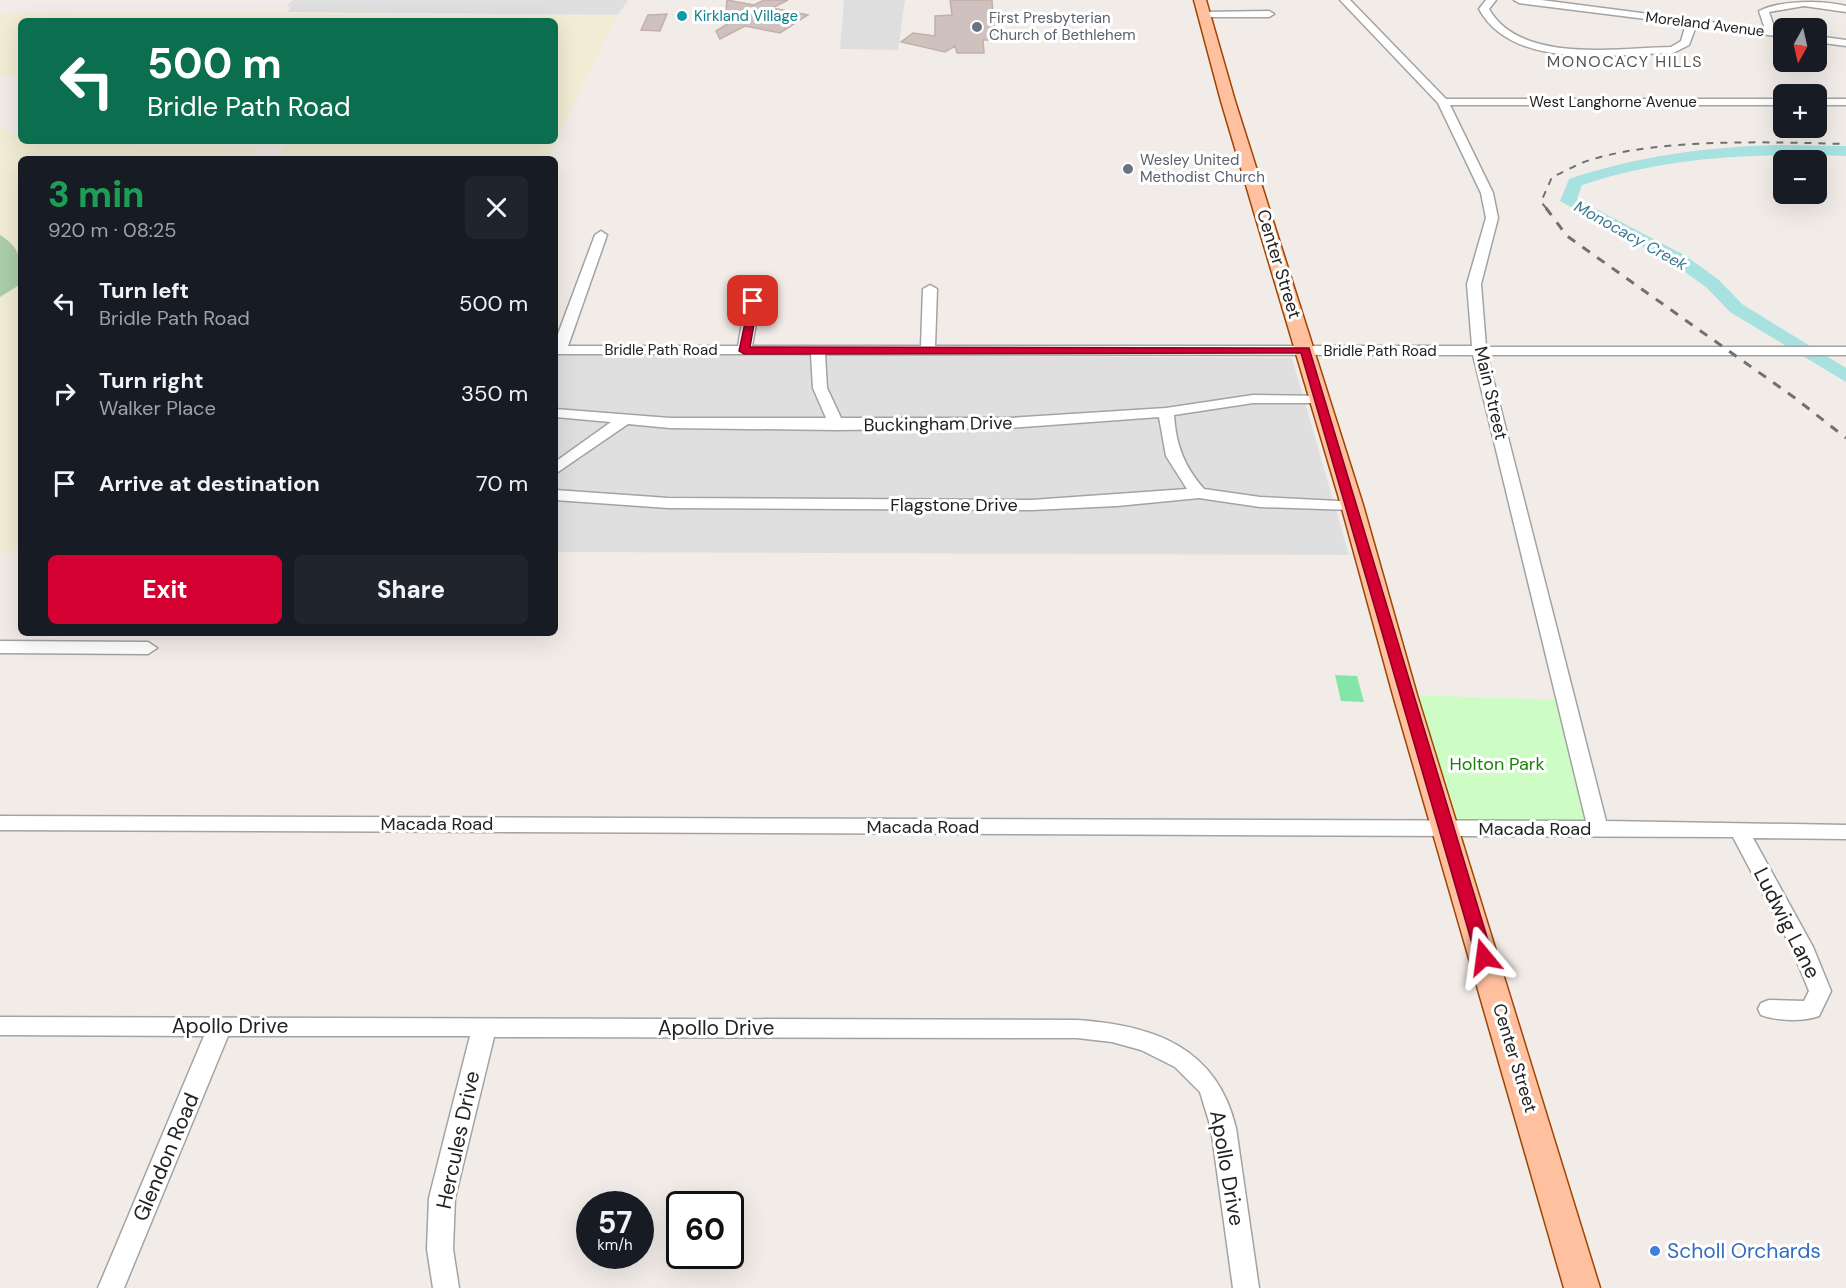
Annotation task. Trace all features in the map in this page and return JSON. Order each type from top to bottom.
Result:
[{"type":"main road","name":"Center Street","points":[[1202,7],[1352,504],[1405,695],[1447,829],[1582,1288]]},
{"type":"street","name":"Main Street","points":[[1345,0],[1443,102],[1487,193],[1492,210],[1474,284],[1479,351],[1598,828]]},
{"type":"street","points":[[1491,0],[1484,9],[1486,15],[1512,38],[1526,45],[1564,52],[1673,50],[1685,43],[1692,22]]},
{"type":"street","name":"Moreland Avenue","points":[[1519,0],[1772,33]]},
{"type":"street","points":[[1772,33],[1764,11],[1774,5],[1806,2],[1846,9]]},
{"type":"street","points":[[1202,7],[1269,14]]},
{"type":"street","points":[[1827,40],[1846,43]]},
{"type":"street","name":"West Langhorne Avenue","points":[[1443,102],[1773,102]]},
{"type":"street","points":[[1827,102],[1846,102]]},
{"type":"street","points":[[558,347],[601,235]]},
{"type":"street","points":[[928,350],[930,289]]},
{"type":"street","points":[[744,351],[753,301]]},
{"type":"street","name":"Bridle Path Road","points":[[558,350],[1846,351]]},
{"type":"street","points":[[818,350],[820,388],[836,425]]},
{"type":"street","name":"Buckingham Drive","points":[[558,413],[624,420],[836,425],[1009,423],[1166,412],[1252,399],[1320,399]]},
{"type":"street","points":[[1166,412],[1169,449],[1173,459],[1199,493]]},
{"type":"street","points":[[558,468],[624,420]]},
{"type":"street","name":"Flagstone Drive","points":[[558,495],[669,503],[1032,505],[1107,502],[1199,493],[1260,502],[1352,504]]},
{"type":"street","points":[[0,647],[148,648]]},
{"type":"street","name":"Macada Road","points":[[0,823],[1598,828],[1846,832]]},
{"type":"street","name":"Ludwig Lane","points":[[1740,832],[1802,947],[1820,991],[1811,1010],[1769,1009]]},
{"type":"street","name":"Apollo Drive","points":[[0,1026],[1077,1029],[1097,1030],[1137,1038],[1195,1071],[1208,1086],[1223,1122],[1246,1288]]},
{"type":"street","name":"Glendon Road","points":[[111,1288],[220,1026]]},
{"type":"street","name":"Hercules Drive","points":[[446,1288],[440,1249],[442,1198],[484,1028]]},
{"type":"shaded area","points":[[293,0],[628,0],[618,15],[287,12],[290,8],[287,5]]},
{"type":"shaded area","points":[[844,0],[905,0],[898,50],[840,49]]},
{"type":"shaded area","points":[[5,13],[616,16],[558,138],[558,18],[18,18],[18,76],[0,76],[0,17]]},
{"type":"shaded area","points":[[0,128],[18,136],[18,144],[259,147],[252,156],[18,156],[18,253],[10,242],[0,235]]},
{"type":"shaded area","points":[[286,144],[555,144],[549,156],[277,156]]},
{"type":"shaded area","points":[[18,286],[18,551],[0,551],[0,297]]},
{"type":"shaded area","points":[[558,353],[1292,358],[1349,555],[558,552]]},
{"type":"green space","points":[[0,235],[13,245],[18,254],[18,286],[0,297]]},
{"type":"green space","points":[[1335,675],[1357,676],[1364,702],[1341,701]]},
{"type":"green space","name":"Holton Park","points":[[1405,695],[1567,700],[1598,828],[1447,829]]},
{"type":"building","points":[[727,0],[754,5],[764,0],[788,0],[772,8],[808,15],[780,33],[745,26],[720,39],[716,31],[729,23],[725,23]]},
{"type":"building","name":"First Presbyterian Church of Bethlehem","points":[[950,0],[992,0],[995,40],[983,40],[984,53],[957,53],[955,46],[945,52],[901,42],[913,33],[935,36],[935,16],[952,15]]},
{"type":"building","points":[[667,14],[660,31],[641,30],[648,15]]},
{"type":"waterway","name":"Monocacy Creek","points":[[1846,151],[1743,151],[1709,153],[1641,163],[1575,182],[1568,201],[1680,260],[1713,284],[1736,308],[1846,376]]},
{"type":"railway","points":[[1547,209],[1541,202],[1552,177],[1585,162],[1618,153],[1649,148],[1716,143],[1846,144]]},
{"type":"railway","points":[[1546,208],[1567,236],[1795,398],[1846,438]]},
{"type":"place","name":"Kirkland Village","points":[[682,16]]},
{"type":"place","name":"First Presbyterian Church of Bethlehem","points":[[977,27]]},
{"type":"place","name":"Wesley United Methodist Church","points":[[1128,169]]},
{"type":"place","name":"Scholl Orchards","points":[[1655,1251]]},
{"type":"district","name":"MONOCACY HILLS","points":[[1625,61]]},
{"type":"route","points":[[753,301],[744,351],[1305,350],[1484,957]]}]
